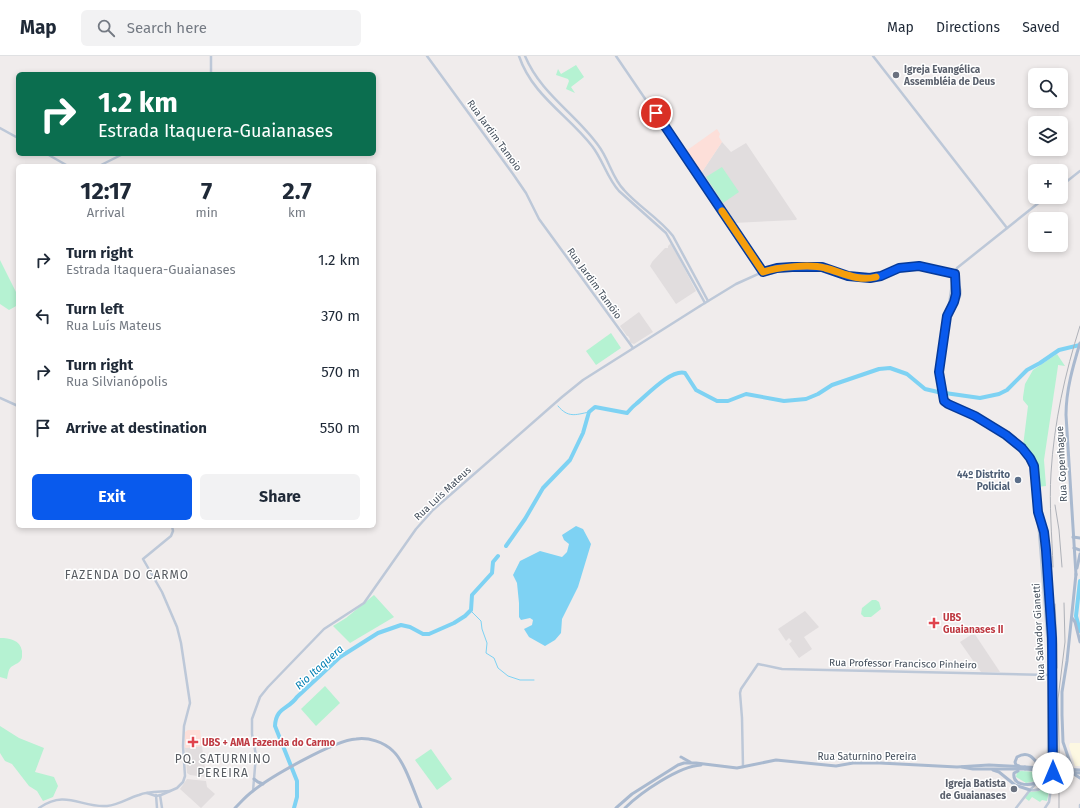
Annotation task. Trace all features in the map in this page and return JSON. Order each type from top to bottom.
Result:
[{"type":"main road","points":[[211,56],[211,72]]},
{"type":"main road","name":"Rua Jardim Tamoio","points":[[427,56],[513,174],[526,193],[536,214],[545,227]]},
{"type":"main road","points":[[519,56],[529,78],[543,97],[590,144],[603,162],[612,183],[619,191],[662,228],[669,238],[704,303]]},
{"type":"main road","points":[[525,56],[539,82],[596,142],[609,162],[615,179],[622,189],[666,227],[673,236],[708,301]]},
{"type":"main road","points":[[616,56],[763,272]]},
{"type":"main road","points":[[874,56],[1007,228]]},
{"type":"main road","points":[[534,85],[539,82]]},
{"type":"main road","points":[[0,128],[16,137]]},
{"type":"main road","points":[[50,156],[64,164]]},
{"type":"main road","points":[[103,164],[119,156]]},
{"type":"main road","points":[[603,162],[609,162]]},
{"type":"main road","points":[[1068,180],[1080,171]]},
{"type":"main road","points":[[948,315],[950,295],[955,274],[962,263],[1037,204]]},
{"type":"main road","name":"Rua Jardim Tamôio","points":[[545,227],[633,348]]},
{"type":"main road","name":"Rua Luís Mateus","points":[[253,791],[256,754],[252,734],[252,719],[260,697],[324,629],[364,603],[416,529],[433,510],[577,385],[704,303],[736,284],[763,272],[777,268],[822,267],[848,276],[870,278],[881,276],[899,268],[919,266],[955,274]]},
{"type":"main road","points":[[948,315],[954,302],[956,287],[955,274]]},
{"type":"main road","points":[[954,302],[959,300],[961,295],[960,289],[955,282]]},
{"type":"main road","points":[[951,290],[956,287]]},
{"type":"main road","points":[[956,287],[960,289]]},
{"type":"main road","points":[[950,295],[954,302]]},
{"type":"main road","name":"Rua Salvador Gianetti","points":[[948,315],[939,372],[944,401],[966,411],[1006,435],[1022,448],[1030,458],[1034,468],[1048,646],[1048,756],[1045,774]]},
{"type":"main road","name":"Rua Copenhague","points":[[1076,576],[1066,405],[1071,373],[1080,343]]},
{"type":"main road","points":[[0,398],[16,405]]},
{"type":"main road","name":"Rua Salvador Gianetti","points":[[1038,512],[1044,532],[1053,645],[1053,773],[1050,802],[1045,808]]},
{"type":"main road","points":[[39,808],[56,800],[109,806],[140,794],[156,794],[170,790],[179,786],[185,776],[183,746],[184,726],[190,703],[184,657],[177,628],[162,592],[143,559],[171,536],[172,528]]},
{"type":"main road","points":[[1073,536],[1079,538]]},
{"type":"main road","points":[[1074,542],[1079,538]]},
{"type":"main road","points":[[1040,548],[1046,551]]},
{"type":"main road","points":[[1074,548],[1080,550]]},
{"type":"main road","points":[[1080,554],[1062,692],[1063,739],[1074,774],[1080,778]]},
{"type":"main road","points":[[1072,618],[1075,622],[1080,642]]},
{"type":"main road","name":"Rua Professor Francisco Pinheiro","points":[[743,768],[740,693],[741,689],[758,664],[782,668],[1049,675]]},
{"type":"main road","points":[[235,808],[253,791],[293,767],[351,739],[364,739],[382,743],[398,756],[421,808]]},
{"type":"main road","points":[[1045,774],[1038,765],[1031,756],[1020,755],[1015,758],[1015,763],[1024,768],[1080,771]]},
{"type":"main road","points":[[681,757],[692,762]]},
{"type":"main road","name":"Rua Saturnino Pereira","points":[[692,762],[736,768],[743,768],[776,760],[832,765],[880,763],[989,769],[1024,768]]},
{"type":"main road","points":[[617,807],[632,794],[675,766],[692,762]]},
{"type":"main road","points":[[681,770],[684,763]]},
{"type":"main road","points":[[624,808],[642,793],[681,770],[702,764]]},
{"type":"main road","name":"Rua Saturnino Pereira","points":[[961,767],[990,765],[1024,768]]},
{"type":"main road","points":[[1037,783],[1039,775],[1038,765]]},
{"type":"main road","points":[[1024,768],[1014,772],[1014,777],[1016,780],[1026,785],[1037,783]]},
{"type":"main road","points":[[989,769],[999,772],[1015,785],[1036,791],[1050,781],[1053,773]]},
{"type":"main road","points":[[1016,808],[1045,774],[1049,775],[1053,773]]},
{"type":"main road","points":[[254,779],[263,784]]},
{"type":"main road","points":[[160,793],[162,808]]},
{"type":"main road","points":[[156,794],[157,808]]},
{"type":"main road","points":[[625,800],[625,803],[628,804]]},
{"type":"shaded area","points":[[717,129],[722,142],[700,175],[686,151]]},
{"type":"shaded area","points":[[722,142],[731,152],[746,143],[797,219],[796,220],[733,223],[700,175]]},
{"type":"shaded area","points":[[671,243],[696,291],[676,304],[650,266],[652,262],[665,248],[668,248]]},
{"type":"shaded area","points":[[639,312],[653,332],[634,344],[631,343],[629,340],[630,339],[620,326]]},
{"type":"shaded area","points":[[805,611],[819,627],[804,637],[812,649],[799,658],[789,644],[792,641],[789,638],[786,641],[778,629]]},
{"type":"shaded area","points":[[974,633],[1000,672],[981,672],[960,642]]},
{"type":"shaded area","name":"UBS + AMA Fazenda do Carmo","points":[[188,730],[200,730],[202,746],[185,748],[185,732]]},
{"type":"shaded area","points":[[1070,743],[1080,743],[1080,766],[1075,766],[1069,746]]},
{"type":"shaded area","points":[[202,746],[206,777],[190,775],[187,773],[185,748]]},
{"type":"shaded area","points":[[187,779],[206,781],[207,787],[215,794],[201,808],[180,789]]},
{"type":"green space","points":[[576,65],[584,77],[571,87],[575,93],[566,89],[569,81],[568,79],[556,75],[558,69],[561,74]]},
{"type":"green space","points":[[722,167],[739,192],[723,203],[706,177]]},
{"type":"green space","points":[[0,260],[16,292],[16,306],[9,310],[0,304]]},
{"type":"green space","points":[[611,333],[621,348],[596,365],[586,351]]},
{"type":"green space","points":[[1057,354],[1065,366],[1058,365],[1044,460],[1046,486],[1037,487],[1033,461],[1023,446],[1028,406],[1023,400],[1023,397],[1025,384],[1033,370]]},
{"type":"green space","points":[[374,595],[394,617],[350,643],[333,626],[346,618]]},
{"type":"green space","points":[[872,600],[879,602],[881,609],[871,617],[864,617],[861,614],[862,608]]},
{"type":"green space","points":[[0,638],[14,640],[19,644],[22,651],[21,659],[10,668],[7,679],[0,677]]},
{"type":"green space","points":[[325,686],[340,703],[316,726],[301,709]]},
{"type":"green space","points":[[0,726],[19,738],[44,748],[35,772],[54,777],[58,786],[53,797],[43,801],[37,791],[29,786],[12,764],[5,761],[0,753]]},
{"type":"green space","points":[[431,749],[452,779],[437,790],[415,760]]},
{"type":"green space","points":[[1017,772],[1038,772],[1036,781],[1026,783],[1016,777]]},
{"type":"green space","points":[[1051,782],[1047,801],[1042,800],[1040,802],[1032,797],[1029,801],[1025,798],[1029,792],[1039,791]]},
{"type":"water","points":[[576,526],[583,529],[591,544],[578,587],[562,619],[561,633],[555,640],[545,646],[529,637],[524,629],[532,625],[533,620],[530,618],[521,620],[519,617],[517,583],[513,575],[520,561],[540,551],[562,557],[567,552],[569,544],[564,540],[562,535]]},
{"type":"waterway","points":[[506,546],[525,519],[543,488],[570,460],[583,433],[589,412],[595,407],[627,413],[653,389],[673,375],[685,373],[696,390],[717,401],[728,401],[746,394],[784,401],[806,399],[818,394],[832,385],[879,369],[890,368],[907,374],[925,389],[980,398],[999,394],[1007,390],[1027,370],[1059,350],[1080,345]]},
{"type":"waterway","points":[[558,406],[565,412],[572,415],[589,412]]},
{"type":"waterway","name":"Rio Itaquera","points":[[294,808],[297,797],[297,781],[275,726],[280,712],[294,701],[340,657],[378,633],[401,625],[410,627],[423,634],[429,634],[454,623],[465,616],[471,610],[472,595],[492,573],[493,562],[498,556]]},
{"type":"waterway","points":[[1080,581],[1076,616],[1080,631]]},
{"type":"waterway","points":[[470,610],[481,621],[487,643],[486,653],[494,658],[498,668],[508,676],[520,680],[534,680]]},
{"type":"railway","points":[[1053,567],[1050,496],[1052,454],[1061,398],[1080,326]]},
{"type":"railway","points":[[1055,505],[1062,567]]},
{"type":"railway","points":[[1059,808],[1058,699],[1065,642],[1064,603]]},
{"type":"railway","points":[[1055,604],[1057,668]]},
{"type":"slow traffic","points":[[722,211],[763,272],[779,268],[824,267],[848,276],[864,278],[876,277]]},
{"type":"place","name":"Igreja Evangélica Assembléia de Deus","points":[[896,75]]},
{"type":"place","name":"44º Distrito Policial","points":[[1018,480]]},
{"type":"place","name":"UBS Guaianases II","points":[[934,623]]},
{"type":"place","name":"UBS + AMA Fazenda do Carmo","points":[[193,742]]},
{"type":"place","name":"Igreja Batista de Guaianases","points":[[1014,789]]},
{"type":"district","name":"FAZENDA DO CARMO","points":[[127,575]]},
{"type":"district","name":"PQ. SATURNINO PEREIRA","points":[[223,766]]},
{"type":"route","points":[[656,113],[763,272],[777,268],[812,266],[824,267],[848,276],[875,278],[895,269],[919,266],[955,274],[956,294],[947,316],[939,372],[944,401],[975,416],[1017,443],[1030,458],[1034,468],[1038,512],[1045,538],[1052,638],[1053,773]]}]
